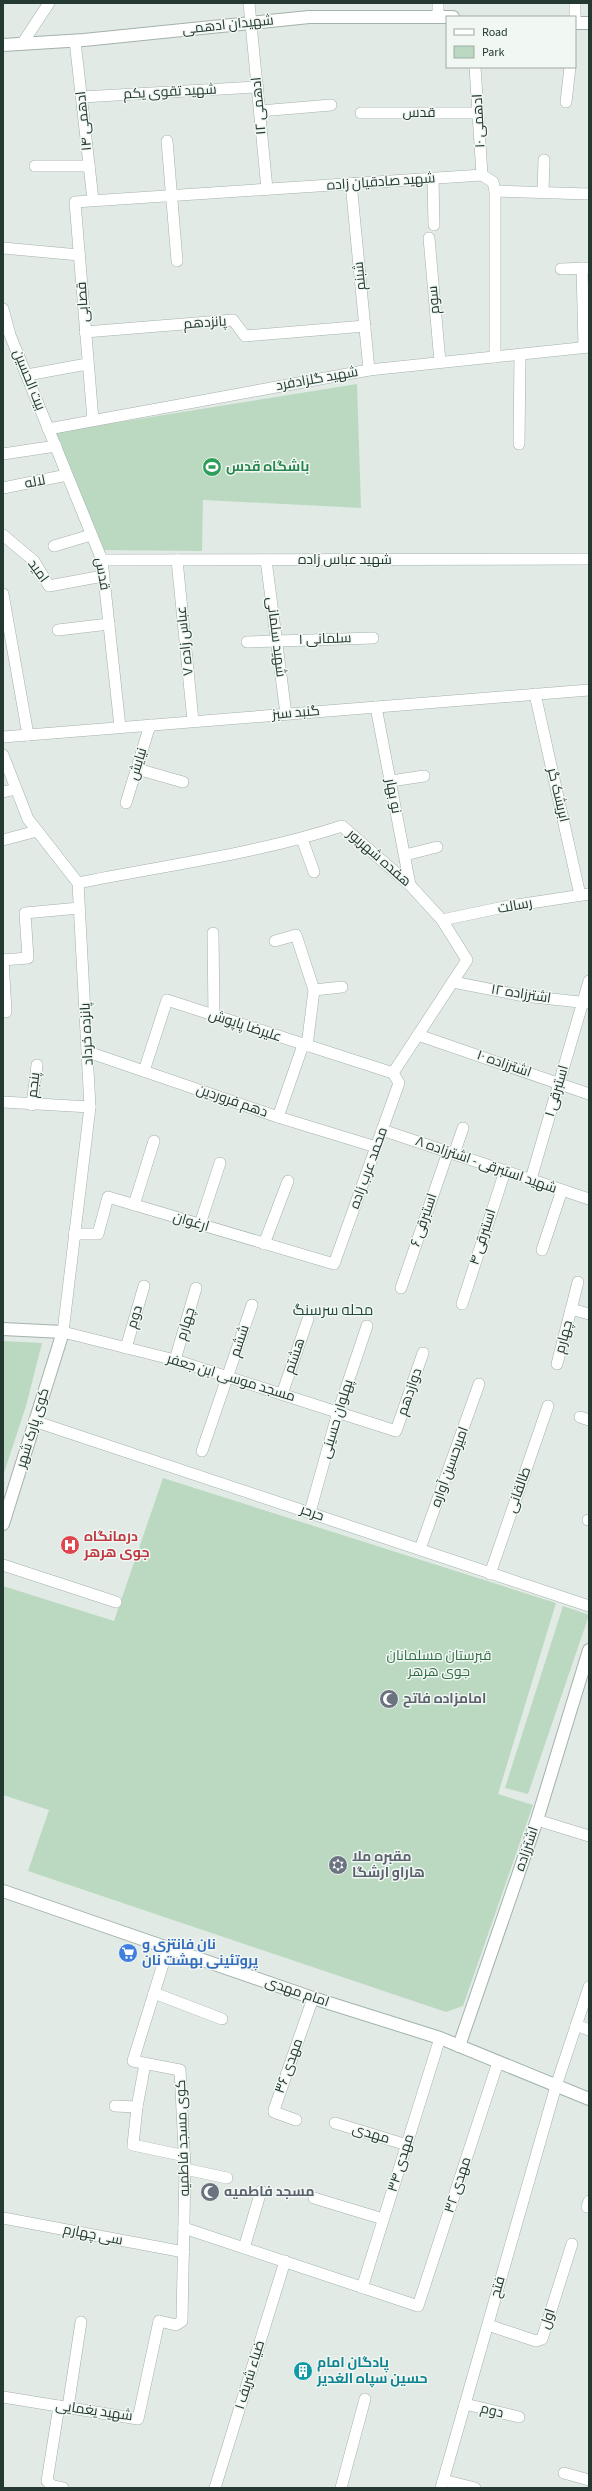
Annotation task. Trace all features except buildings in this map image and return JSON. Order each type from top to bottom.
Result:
[{"type":"street","points":[[22,44],[49,3]]},
{"type":"street","name":"ادهمی ۱۲","points":[[249,3],[258,87],[266,189]]},
{"type":"street","points":[[438,3],[438,16]]},
{"type":"street","points":[[575,3],[575,16]]},
{"type":"street","name":"شهیدان ادهمی","points":[[3,45],[75,41],[309,17],[446,17]]},
{"type":"street","points":[[576,23],[589,23]]},
{"type":"street","name":"ادهمی ۱۴","points":[[75,41],[93,200]]},
{"type":"street","name":"ادهمی ۱۰","points":[[476,68],[482,175]]},
{"type":"street","points":[[566,102],[570,68]]},
{"type":"street","name":"شهید تقوی یکم","points":[[82,97],[258,87]]},
{"type":"street","points":[[260,111],[331,105]]},
{"type":"street","name":"قدس","points":[[361,113],[478,114]]},
{"type":"street","points":[[168,141],[177,261]]},
{"type":"street","points":[[542,191],[544,160]]},
{"type":"street","points":[[35,166],[89,166]]},
{"type":"street","points":[[482,175],[493,182],[495,191],[495,357]]},
{"type":"street","name":"شهید صادقیان زاده","points":[[93,200],[482,175]]},
{"type":"street","points":[[433,178],[434,225]]},
{"type":"street","name":"شبنم","points":[[351,184],[369,370]]},
{"type":"street","points":[[495,191],[542,191],[589,194]]},
{"type":"street","name":"قصابی","points":[[93,200],[75,202],[87,364],[93,420]]},
{"type":"street","name":"سوم","points":[[429,238],[440,362]]},
{"type":"street","points":[[3,248],[79,254]]},
{"type":"street","points":[[561,269],[586,268],[586,347]]},
{"type":"street","name":"بیت الحسین","points":[[3,309],[7,335],[27,375],[48,429]]},
{"type":"street","name":"پانزدهم","points":[[85,332],[233,320],[245,336],[365,326]]},
{"type":"street","name":"شهید گلزادفرد","points":[[48,429],[369,370],[586,347]]},
{"type":"street","points":[[519,444],[520,354]]},
{"type":"street","points":[[27,375],[87,364]]},
{"type":"street","name":"قدس","points":[[48,429],[102,560],[120,727]]},
{"type":"street","points":[[3,454],[56,446]]},
{"type":"street","name":"لاله","points":[[3,488],[67,475]]},
{"type":"street","name":"امید","points":[[3,535],[34,561],[49,586],[103,576]]},
{"type":"street","points":[[54,546],[91,535]]},
{"type":"street","name":"شهید عباس زاده","points":[[102,560],[589,559]]},
{"type":"street","name":"عباس زاده ۷","points":[[177,560],[193,721]]},
{"type":"street","name":"شهید سلمانی","points":[[266,560],[286,714]]},
{"type":"street","points":[[4,601],[28,735]]},
{"type":"street","points":[[58,630],[109,624]]},
{"type":"street","name":"سلمانی ۱","points":[[247,642],[373,638]]},
{"type":"street","name":"گنبد سبز","points":[[3,737],[589,690]]},
{"type":"street","name":"ابریشک گر","points":[[535,694],[584,895]]},
{"type":"street","name":"نو بهار","points":[[376,707],[410,886]]},
{"type":"street","name":"نیایش","points":[[126,803],[150,725]]},
{"type":"street","points":[[3,756],[28,819],[78,883]]},
{"type":"street","points":[[137,769],[183,782]]},
{"type":"street","points":[[390,781],[424,776]]},
{"type":"street","points":[[3,792],[16,789]]},
{"type":"street","name":"هفده شهریور","points":[[78,883],[236,854],[302,839],[342,826],[410,886],[442,920],[467,960],[393,1073]]},
{"type":"street","points":[[3,840],[37,831]]},
{"type":"street","points":[[302,839],[314,872]]},
{"type":"street","points":[[405,855],[437,847]]},
{"type":"street","name":"پانزده خرداد","points":[[63,1332],[90,1107],[78,883]]},
{"type":"street","name":"رسالت","points":[[442,920],[504,907],[584,895]]},
{"type":"street","points":[[6,1012],[3,960],[28,958],[25,913],[79,908]]},
{"type":"street","points":[[213,933],[214,1017]]},
{"type":"street","points":[[275,940],[296,935],[314,990],[305,1045],[278,1117]]},
{"type":"street","name":"استبرقی ۱","points":[[531,1179],[559,1084],[586,1003],[589,981]]},
{"type":"street","name":"اشترزاده ۱۲","points":[[453,982],[524,996],[586,1003]]},
{"type":"street","points":[[314,990],[342,987]]},
{"type":"street","name":"علیرضا پاپوش","points":[[144,1071],[167,1000],[214,1017],[393,1073]]},
{"type":"street","name":"اشترزاده ۱۰","points":[[418,1034],[589,1094]]},
{"type":"street","name":"دهم فروردین","points":[[88,1052],[278,1117],[376,1147]]},
{"type":"street","name":"پنجم","points":[[32,1105],[37,1065]]},
{"type":"street","name":"محمد عرب زاده","points":[[334,1264],[399,1083],[393,1073]]},
{"type":"street","points":[[3,1102],[32,1105],[90,1107]]},
{"type":"street","name":"استبرقی ۶","points":[[401,1288],[451,1153],[462,1128]]},
{"type":"street","name":"شهید استبرقی - اشترزاده ۸","points":[[382,1130],[589,1199]]},
{"type":"street","points":[[134,1205],[154,1141]]},
{"type":"street","points":[[200,1224],[220,1163]]},
{"type":"street","name":"استبرقی ۴","points":[[462,1304],[504,1171]]},
{"type":"street","points":[[264,1244],[288,1181]]},
{"type":"street","points":[[542,1250],[562,1190]]},
{"type":"street","name":"ارغوان","points":[[74,1234],[98,1234],[108,1197],[334,1264]]},
{"type":"street","points":[[578,1282],[571,1309],[589,1314]]},
{"type":"street","name":"دوم","points":[[126,1348],[144,1286]]},
{"type":"street","name":"چهارم","points":[[175,1360],[196,1288]]},
{"type":"street","name":"ششم","points":[[202,1451],[252,1305]]},
{"type":"street","name":"چهارم","points":[[557,1364],[571,1309]]},
{"type":"street","name":"هشتم","points":[[282,1394],[308,1319]]},
{"type":"street","name":"پهلوان حسینی","points":[[310,1512],[338,1412],[367,1326]]},
{"type":"street","points":[[3,1329],[63,1332]]},
{"type":"street","name":"مسجد موسی ابن جعفر","points":[[63,1332],[175,1360],[396,1431]]},
{"type":"street","name":"کوی پارک شهر","points":[[3,1524],[63,1332]]},
{"type":"street","name":"دوازدهم","points":[[396,1431],[423,1353]]},
{"type":"street","name":"امیرحسین آواره","points":[[420,1549],[479,1384]]},
{"type":"street","name":"طالقانی","points":[[490,1574],[548,1406]]},
{"type":"street","name":"حرحر","points":[[34,1421],[589,1606]]},
{"type":"street","points":[[3,1565],[116,1602]]},
{"type":"street","name":"اشترزاده","points":[[459,2046],[537,1820],[589,1650]]},
{"type":"street","points":[[537,1820],[589,1836]]},
{"type":"street","name":"امام مهدی","points":[[3,1891],[313,1998],[440,2038],[589,2098]]},
{"type":"street","points":[[168,1948],[133,2061],[146,2064],[137,2107],[133,2143],[135,2147],[185,2156]]},
{"type":"street","name":"فتح","points":[[442,2484],[556,2086],[589,1987]]},
{"type":"street","points":[[154,1993],[222,2019]]},
{"type":"street","name":"مهدی ۳۶","points":[[296,2120],[274,2112],[274,2110],[313,1998]]},
{"type":"street","points":[[576,2025],[589,2030]]},
{"type":"street","name":"مهدی ۳۴","points":[[362,2288],[440,2038]]},
{"type":"street","name":"مهدی ۳۲","points":[[362,2288],[416,2306],[420,2304],[498,2062]]},
{"type":"street","name":"کوی مسجد فاطمیه","points":[[146,2064],[180,2070],[185,2156],[182,2321],[180,2324]]},
{"type":"street","points":[[115,2106],[137,2107]]},
{"type":"street","name":"مهدی","points":[[335,2123],[407,2145]]},
{"type":"street","points":[[185,2169],[227,2178]]},
{"type":"street","points":[[244,2248],[261,2191]]},
{"type":"street","points":[[314,2198],[383,2219]]},
{"type":"street","name":"سی چهارم","points":[[3,2218],[184,2252]]},
{"type":"street","points":[[184,2228],[362,2288]]},
{"type":"street","name":"اول","points":[[488,2324],[536,2340],[542,2339],[572,2244]]},
{"type":"street","name":"ضیاء شریف ۱","points":[[215,2488],[285,2262]]},
{"type":"street","name":"شهید یغمایی","points":[[3,2397],[138,2419],[159,2321],[180,2324]]},
{"type":"street","points":[[56,2487],[47,2481],[81,2322]]},
{"type":"street","points":[[342,2488],[365,2399]]},
{"type":"street","name":"دوم","points":[[465,2404],[519,2417]]},
{"type":"street","points":[[564,2473],[588,2478]]},
{"type":"street","points":[[442,2484],[475,2488]]},
{"type":"green space","name":"باشگاه قدس","points":[[357,384],[361,508],[203,500],[202,551],[100,550],[51,433]]},
{"type":"green space","points":[[3,1341],[42,1343],[26,1406],[3,1476]]},
{"type":"green space","name":"قبرستان مسلمانان جوی هرهر","points":[[163,1478],[556,1603],[498,1794],[533,1805],[463,2006],[446,2012],[28,1871],[49,1810],[3,1795],[3,1586],[114,1621]]},
{"type":"green space","points":[[563,1606],[589,1615],[528,1794],[505,1788]]},
{"type":"place","name":"باشگاه قدس","points":[[212,467]]},
{"type":"place","name":"درمانگاه جوی هرهر","points":[[70,1545]]},
{"type":"place","name":"امامزاده فاتح","points":[[389,1699]]},
{"type":"place","name":"مقبره ملا هاراو ارشگا","points":[[338,1865]]},
{"type":"place","name":"نان فانتزی و پروتئینی بهشت نان","points":[[128,1953]]},
{"type":"place","name":"مسجد فاطمیه","points":[[210,2192]]},
{"type":"place","name":"پادگان امام حسین سپاه الغدیر","points":[[303,2371]]},
{"type":"district","name":"محله سرسنگ","points":[[333,1310]]}]
